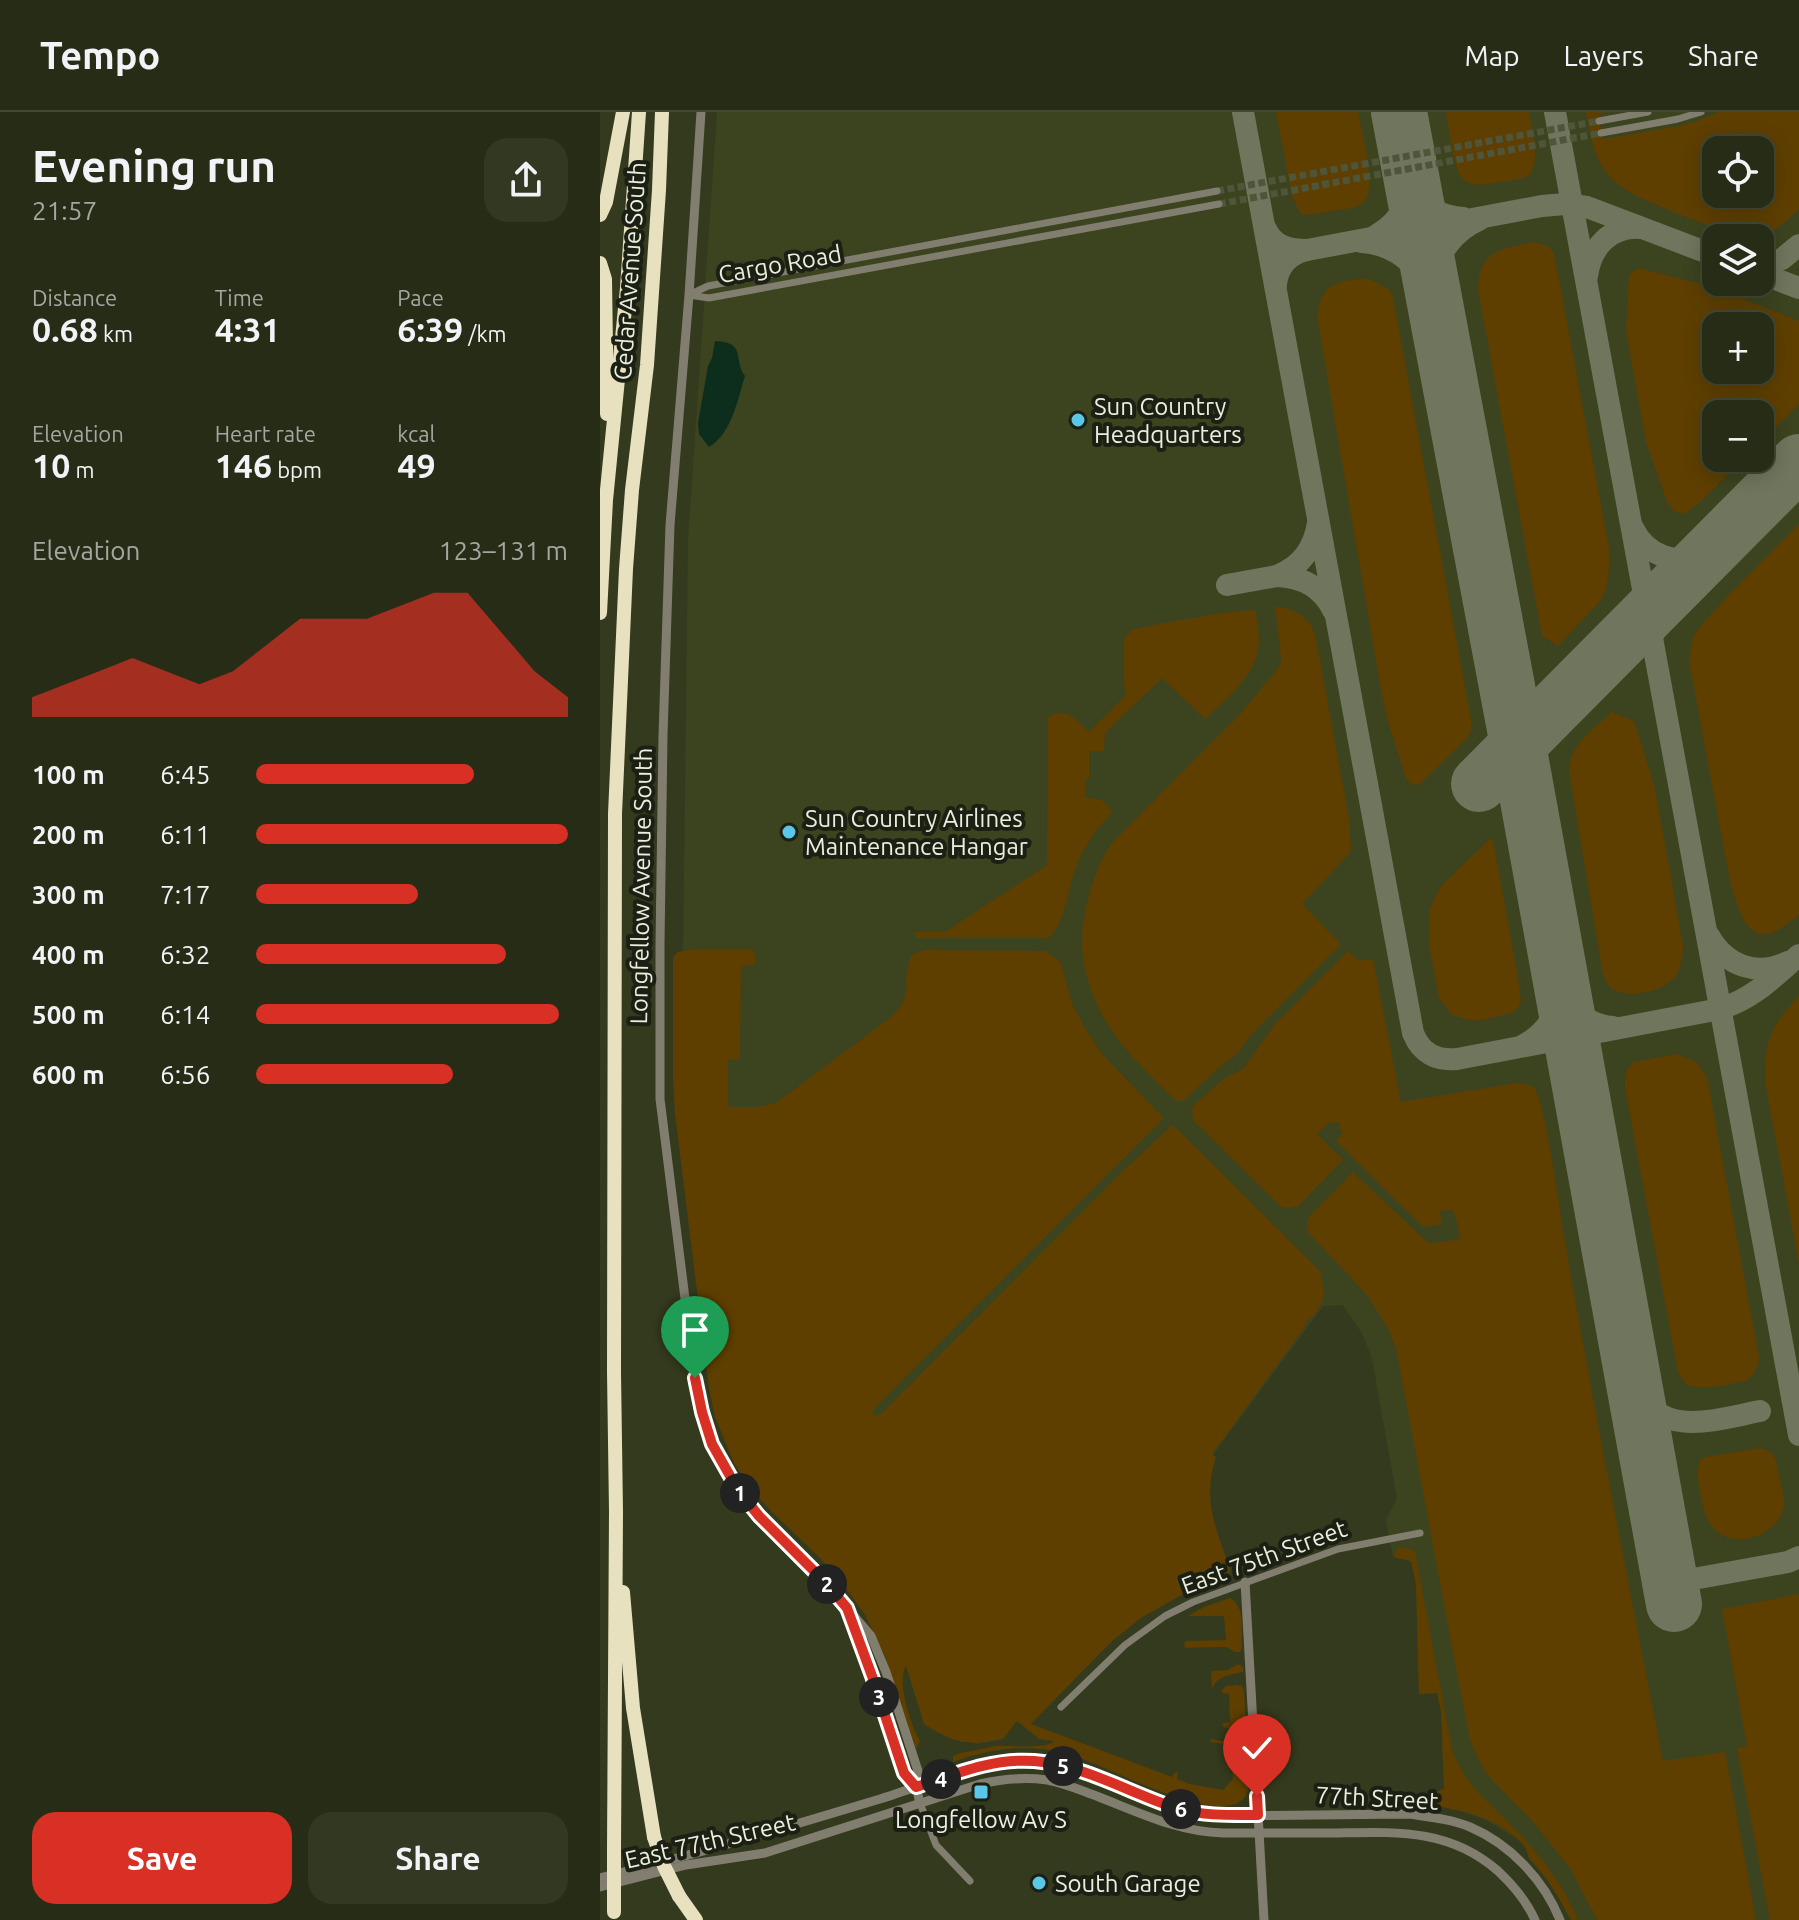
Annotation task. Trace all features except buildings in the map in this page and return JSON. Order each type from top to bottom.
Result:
[{"type":"highway","points":[[600,215],[606,202],[623,112]]},
{"type":"highway","name":"Cedar Avenue South","points":[[600,613],[606,500],[630,251],[639,112]]},
{"type":"highway","name":"Cedar Avenue South","points":[[614,1916],[615,814],[626,569],[647,365],[662,112]]},
{"type":"highway","points":[[600,263],[605,279],[606,500]]},
{"type":"highway","points":[[616,1512],[633,1708],[654,1837],[679,1896],[696,1920]]},
{"type":"street","name":"Longfellow Avenue South","points":[[701,112],[670,525],[660,944],[663,1120],[695,1378],[712,1444],[729,1477],[747,1502],[825,1582],[871,1636],[918,1771],[916,1787],[920,1803]]},
{"type":"street","points":[[1599,121],[1648,112]]},
{"type":"street","points":[[1601,133],[1701,112]]},
{"type":"street","name":"Cargo Road","points":[[689,295],[708,286],[1217,191]]},
{"type":"street","name":"Cargo Road","points":[[689,295],[709,298],[1219,204]]},
{"type":"street","name":"East 75th Street","points":[[1061,1707],[1111,1657],[1146,1629],[1193,1602],[1338,1549],[1420,1533]]},
{"type":"street","points":[[1245,1582],[1264,1920]]},
{"type":"street","name":"77th Street","points":[[916,1787],[990,1764],[1036,1761],[1075,1769],[1191,1812],[1223,1816],[1409,1814],[1436,1818],[1470,1827],[1507,1849],[1535,1877],[1560,1920]]},
{"type":"street","name":"77th Street","points":[[920,1803],[995,1781],[1036,1779],[1061,1783],[1161,1821],[1212,1833],[1408,1833],[1431,1837],[1461,1845],[1487,1862],[1510,1882],[1535,1920]]},
{"type":"street","name":"East 77th Street","points":[[600,1878],[724,1846],[916,1787]]},
{"type":"street","points":[[920,1803],[936,1845],[970,1881]]},
{"type":"street","name":"East 77th Street","points":[[600,1887],[686,1865],[765,1853],[920,1803]]},
{"type":"shaded area","points":[[717,112],[1799,112],[1799,1920],[1571,1920],[1551,1885],[1528,1857],[1527,1849],[1517,1839],[1486,1820],[1438,1806],[1436,1792],[1444,1789],[1441,1711],[1437,1693],[1419,1694],[1416,1584],[1411,1561],[1393,1557],[1386,1520],[1397,1499],[1374,1370],[1361,1332],[1343,1305],[1323,1306],[1003,1739],[976,1744],[923,1719],[900,1647],[870,1592],[683,955],[688,540]]},
{"type":"shaded area","points":[[1276,112],[1358,112],[1369,170],[1369,192],[1364,202],[1349,208],[1314,214],[1300,213],[1292,196]]},
{"type":"shaded area","points":[[1446,112],[1529,112],[1535,148],[1534,166],[1530,173],[1518,179],[1486,184],[1466,182],[1457,167]]},
{"type":"shaded area","points":[[1586,112],[1609,112],[1598,114],[1603,139],[1679,126],[1719,112],[1799,112],[1799,209],[1774,230],[1774,224],[1704,224],[1623,188],[1607,173],[1595,150]]},
{"type":"shaded area","points":[[1534,242],[1546,246],[1554,254],[1609,548],[1607,581],[1601,600],[1558,646],[1542,636],[1478,290],[1479,277],[1487,259],[1502,250]]},
{"type":"shaded area","points":[[1638,268],[1702,284],[1702,296],[1735,296],[1799,321],[1799,404],[1774,429],[1774,400],[1702,400],[1702,472],[1731,472],[1697,505],[1683,514],[1674,511],[1667,502],[1646,442],[1626,331],[1629,275]]},
{"type":"shaded area","points":[[1370,279],[1389,290],[1393,298],[1471,719],[1471,731],[1467,738],[1419,785],[1411,784],[1406,778],[1381,690],[1317,316],[1322,296],[1333,285]]},
{"type":"shaded area","points":[[715,341],[735,348],[745,376],[728,425],[709,447],[699,434],[698,423]]},
{"type":"shaded area","points":[[1799,524],[1799,915],[1766,934],[1758,933],[1746,923],[1730,881],[1689,661],[1692,640],[1698,629]]},
{"type":"shaded area","points":[[1275,606],[1300,614],[1315,634],[1349,818],[1351,849],[1302,904],[1341,944],[1248,1038],[1239,1052],[1183,1101],[1177,1101],[1129,1053],[1102,1014],[1085,971],[1083,924],[1097,870],[1112,843],[1242,712],[1281,663]]},
{"type":"shaded area","points":[[1255,610],[1259,639],[1251,669],[1238,687],[1205,719],[1162,678],[1105,733],[1104,751],[1089,751],[1089,779],[1085,779],[1085,797],[1102,800],[1112,813],[1083,852],[1063,913],[1049,938],[916,938],[915,932],[945,932],[1047,865],[1048,717],[1066,714],[1089,732],[1126,695],[1124,639],[1132,630]]},
{"type":"shaded area","points":[[1612,712],[1634,721],[1655,788],[1683,946],[1675,977],[1655,990],[1638,994],[1613,989],[1603,975],[1569,772],[1577,746]]},
{"type":"shaded area","points":[[1490,839],[1493,840],[1521,1001],[1512,1013],[1478,1021],[1452,1015],[1439,998],[1429,945],[1429,910],[1441,886]]},
{"type":"shaded area","points":[[925,950],[1045,951],[1060,961],[1073,1006],[1102,1054],[1163,1117],[875,1408],[874,1416],[880,1415],[1171,1126],[1323,1274],[1320,1277],[1323,1295],[1316,1313],[1306,1322],[1212,1454],[1216,1457],[1210,1487],[1212,1514],[1230,1575],[1185,1593],[1141,1618],[1111,1642],[1031,1724],[1172,1777],[1178,1772],[1177,1779],[1190,1784],[1223,1790],[1233,1779],[1231,1745],[1211,1742],[1210,1739],[1245,1745],[1248,1785],[1241,1801],[1225,1806],[1204,1805],[1078,1757],[1034,1748],[1007,1749],[953,1762],[953,1756],[964,1752],[995,1746],[1038,1746],[1053,1741],[1039,1739],[1017,1721],[1003,1739],[970,1743],[945,1736],[924,1724],[906,1666],[903,1673],[904,1693],[920,1741],[916,1749],[884,1654],[865,1615],[820,1558],[752,1490],[734,1463],[715,1417],[673,1079],[673,957],[678,952],[755,952],[755,965],[741,966],[740,1059],[728,1060],[728,1107],[757,1107],[776,1103],[890,1018],[903,1002],[908,964],[913,954]]},
{"type":"shaded area","points":[[1348,951],[1359,961],[1373,959],[1401,1102],[1517,1083],[1534,1088],[1538,1096],[1663,1761],[1725,1752],[1756,1920],[1597,1920],[1571,1870],[1535,1824],[1492,1780],[1475,1752],[1458,1679],[1396,1348],[1368,1296],[1308,1232],[1307,1224],[1309,1217],[1353,1172],[1427,1242],[1460,1239],[1452,1209],[1440,1212],[1442,1224],[1423,1227],[1336,1141],[1343,1133],[1340,1122],[1329,1123],[1317,1134],[1343,1160],[1297,1207],[1280,1206],[1193,1120],[1194,1105],[1225,1078],[1244,1068],[1275,1024]]},
{"type":"shaded area","points":[[1799,996],[1799,1264],[1765,1069],[1767,1048],[1775,1026]]},
{"type":"shaded area","points":[[1677,1054],[1696,1062],[1707,1077],[1759,1357],[1756,1370],[1746,1381],[1716,1387],[1685,1384],[1678,1372],[1625,1088],[1627,1070],[1634,1062]]},
{"type":"shaded area","points":[[1760,1448],[1772,1454],[1776,1461],[1784,1498],[1781,1516],[1774,1525],[1756,1536],[1734,1539],[1724,1536],[1715,1530],[1704,1510],[1698,1478],[1700,1460]]},
{"type":"shaded area","points":[[1399,1547],[1415,1552],[1457,1762],[1476,1790],[1539,1856],[1565,1893],[1578,1920],[1571,1920],[1516,1837],[1484,1819],[1438,1806],[1436,1792],[1444,1789],[1441,1711],[1437,1693],[1419,1694],[1416,1584],[1411,1561],[1393,1557]]},
{"type":"shaded area","points":[[1799,1594],[1799,1920],[1770,1920],[1737,1748],[1747,1746],[1722,1609]]},
{"type":"shaded area","points":[[1230,1598],[1241,1613],[1240,1652],[1226,1647],[1185,1648],[1186,1641],[1226,1640],[1224,1616],[1189,1616],[1179,1621],[1204,1607]]},
{"type":"shaded area","points":[[1238,1664],[1243,1667],[1243,1672],[1221,1678],[1212,1689],[1211,1671],[1228,1670]]},
{"type":"shaded area","points":[[1238,1685],[1244,1691],[1246,1727],[1241,1731],[1223,1727],[1223,1723],[1230,1722],[1229,1694],[1222,1693],[1222,1690],[1226,1686]]},
{"type":"taxiway","points":[[1243,112],[1416,1040],[1430,1054],[1442,1059],[1457,1059],[1720,1009],[1753,993],[1799,955]]},
{"type":"taxiway","points":[[1555,112],[1799,1435]]},
{"type":"taxiway","points":[[1377,235],[1395,220],[1405,204],[1409,161],[1424,201],[1439,212],[1463,218]]},
{"type":"taxiway","points":[[1307,250],[1565,204],[1587,207],[1702,251]]},
{"type":"taxiway","points":[[1362,242],[1394,251],[1419,272],[1431,297],[1440,334],[1433,290],[1437,264],[1454,238],[1479,220]]},
{"type":"taxiway","points":[[1587,276],[1593,256],[1604,240],[1620,231],[1641,228]]},
{"type":"taxiway","points":[[1266,229],[1282,246],[1307,250],[1286,261],[1279,271],[1276,284]]},
{"type":"taxiway","points":[[1774,262],[1799,245]]},
{"type":"taxiway","points":[[1774,278],[1799,288]]},
{"type":"taxiway","points":[[1318,523],[1305,556],[1277,576],[1295,578],[1317,589],[1333,610]]},
{"type":"taxiway","points":[[1633,528],[1654,552],[1673,559],[1694,557],[1730,532]]},
{"type":"taxiway","points":[[1654,633],[1664,604],[1695,566]]},
{"type":"taxiway","points":[[1227,585],[1277,576]]},
{"type":"taxiway","points":[[1709,936],[1724,955],[1743,966],[1765,968],[1788,962]]},
{"type":"taxiway","points":[[1524,1045],[1536,1037],[1551,1019],[1557,997],[1556,959],[1567,994],[1579,1013],[1599,1024],[1613,1027]]},
{"type":"taxiway","points":[[1630,1356],[1637,1387],[1647,1404],[1660,1414],[1691,1422],[1760,1411]]},
{"type":"taxiway","points":[[1671,1583],[1788,1562],[1799,1557]]},
{"type":"runway","points":[[1399,112],[1674,1604]]},
{"type":"runway","points":[[1479,784],[1799,462]]},
{"type":"tunnel","points":[[1217,191],[1599,121]]},
{"type":"tunnel","points":[[1219,204],[1601,133]]},
{"type":"place","name":"Sun Country Headquarters","points":[[1078,420]]},
{"type":"place","name":"Sun Country Airlines Maintenance Hangar","points":[[789,832]]},
{"type":"place","name":"Longfellow Av S","points":[[981,1792]]},
{"type":"place","name":"South Garage","points":[[1039,1883]]},
{"type":"route","points":[[695,1378],[712,1444],[738,1490],[847,1608],[904,1773],[916,1787],[990,1764],[1036,1761],[1075,1769],[1166,1804],[1202,1814],[1258,1815],[1257,1796]]}]
